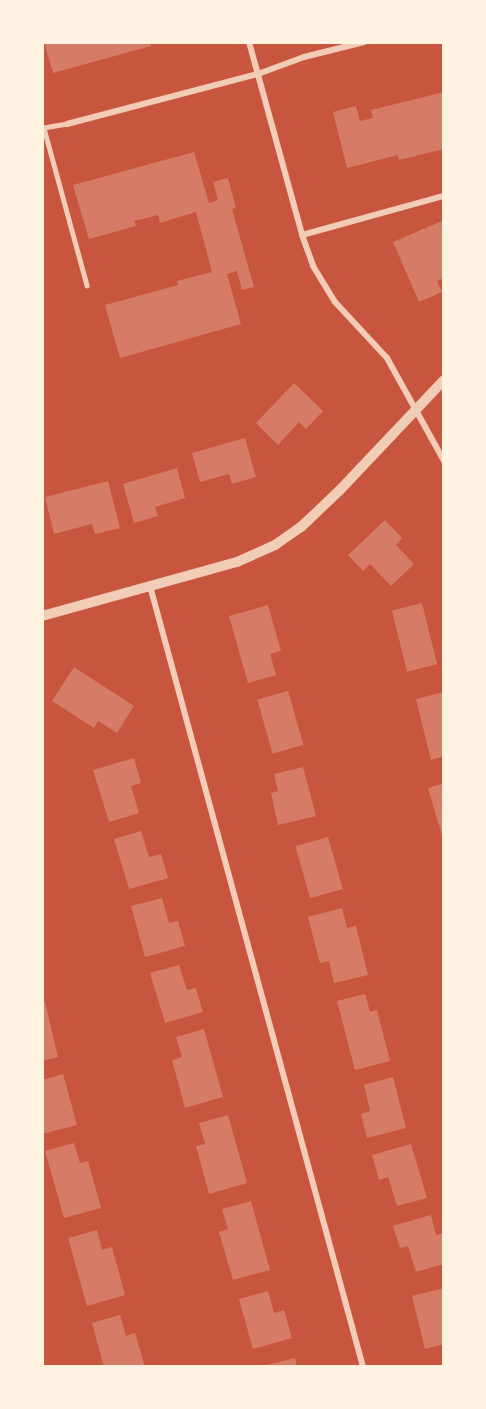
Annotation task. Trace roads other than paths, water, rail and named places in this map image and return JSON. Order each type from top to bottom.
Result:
[{"type":"street","points":[[249,42],[302,236],[314,266],[335,302],[387,358],[444,461]]},
{"type":"street","points":[[67,124],[258,74],[304,57],[364,42]]},
{"type":"street","points":[[302,236],[444,195]]},
{"type":"street","points":[[42,616],[237,562],[275,545],[301,527],[339,491],[444,380]]},
{"type":"street","points":[[150,586],[363,1367]]},
{"type":"lane","points":[[42,120],[87,285]]},
{"type":"lane","points":[[44,128],[67,124]]}]
